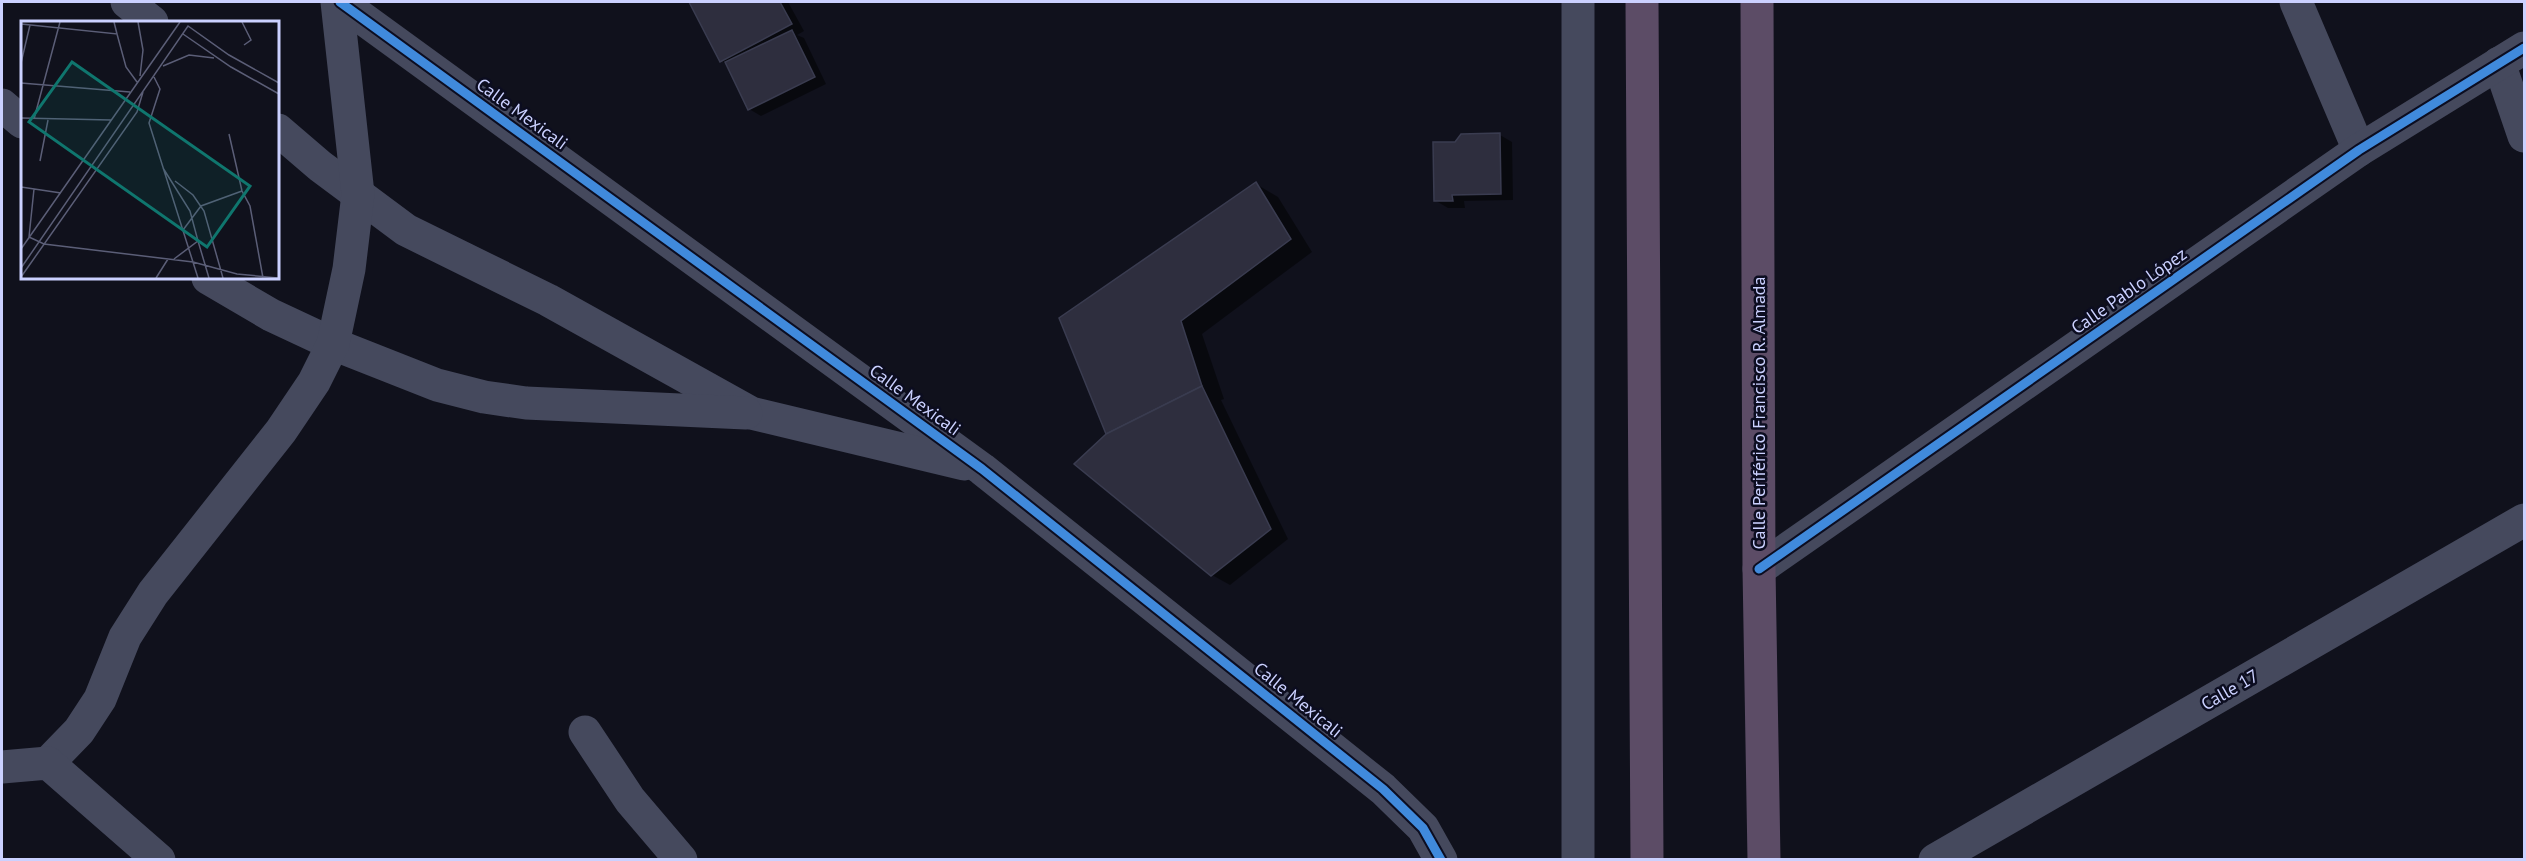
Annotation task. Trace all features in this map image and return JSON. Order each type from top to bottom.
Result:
[{"type":"highway","points":[[1642,2],[1647,860]]},
{"type":"highway","name":"Calle Periférico Francisco R. Almada","points":[[1757,2],[1759,569],[1764,860]]},
{"type":"street","points":[[127,2],[151,21]]},
{"type":"street","points":[[2,767],[48,763],[79,731],[100,699],[124,637],[186,547],[281,431],[314,382],[333,344],[349,268],[358,194],[339,2]]},
{"type":"street","name":"Calle Mexicali","points":[[339,2],[982,469],[1383,789],[1423,828],[1441,860]]},
{"type":"street","points":[[1578,2],[1578,860]]},
{"type":"street","points":[[2296,2],[2359,150]]},
{"type":"street","points":[[2512,56],[2524,136]]},
{"type":"street","name":"Calle Pablo López","points":[[1759,569],[2359,150],[2512,56]]},
{"type":"street","points":[[2,105],[21,121]]},
{"type":"street","points":[[279,131],[406,230],[558,305],[752,413]]},
{"type":"street","points":[[210,279],[271,315],[333,344],[437,385],[484,397],[526,403],[752,413],[982,469]]},
{"type":"street","name":"Calle 17","points":[[1935,860],[2524,520]]},
{"type":"street","points":[[585,732],[630,800],[681,860]]},
{"type":"street","points":[[48,763],[159,860]]},
{"type":"building","points":[[689,2],[780,2],[792,24],[720,62]]},
{"type":"building","points":[[792,30],[815,77],[748,110],[725,62]]},
{"type":"building","points":[[1500,133],[1501,194],[1452,195],[1453,201],[1434,201],[1433,142],[1455,142],[1461,134]]},
{"type":"building","points":[[1256,182],[1291,239],[1181,321],[1202,386],[1106,434],[1059,318]]},
{"type":"building","points":[[1202,386],[1271,529],[1211,576],[1074,464],[1106,434]]},
{"type":"cycle path","points":[[340,2],[982,469],[1383,789],[1423,828],[1441,860]]},
{"type":"cycle path","points":[[1759,569],[2359,150],[2524,48]]}]
